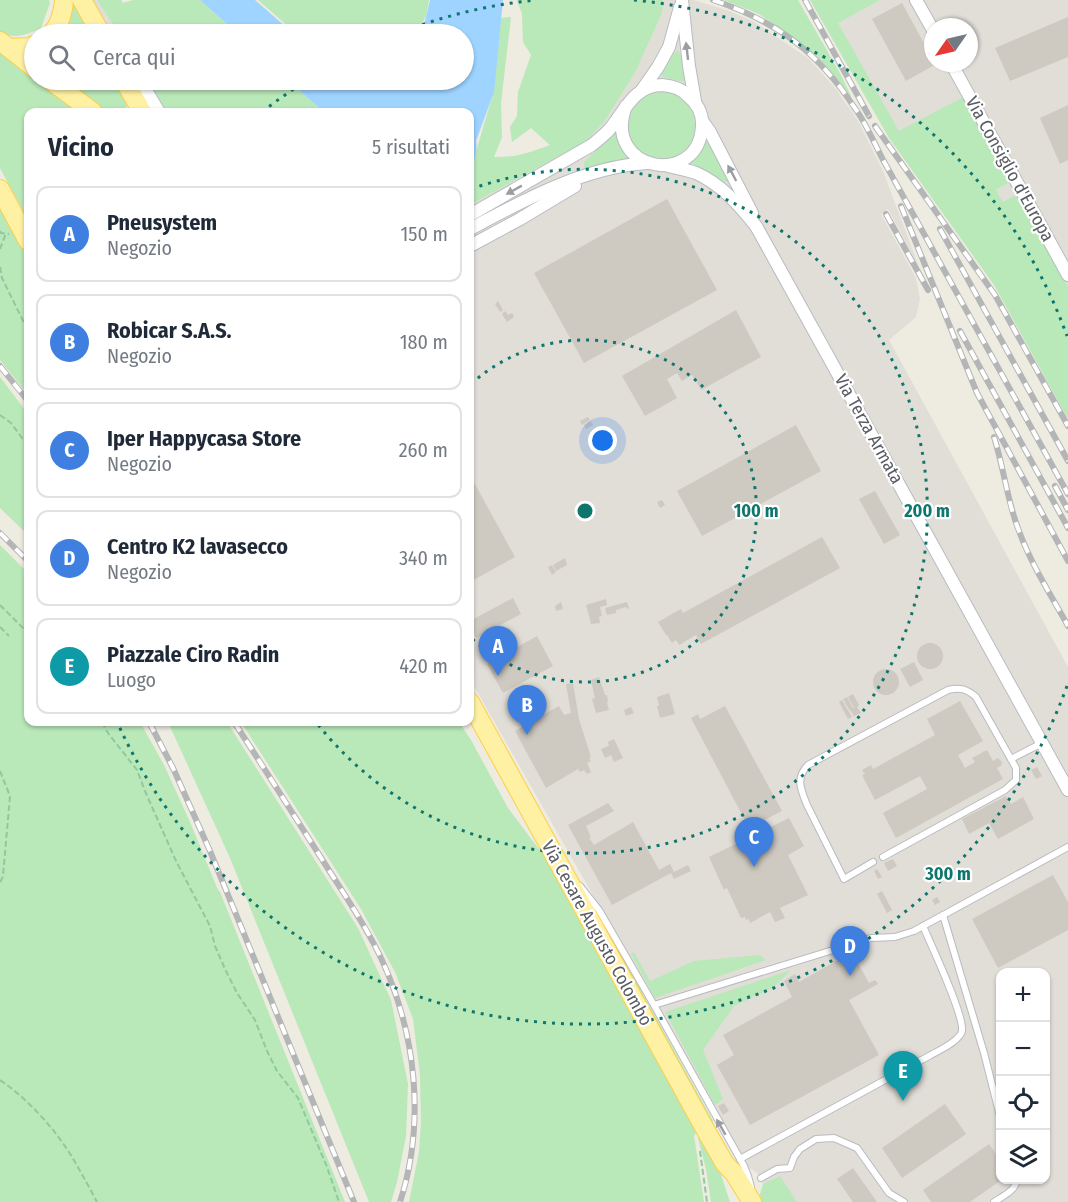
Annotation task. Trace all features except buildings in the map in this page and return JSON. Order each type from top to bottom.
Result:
[{"type":"main road","points":[[59,24],[64,0]]},
{"type":"main road","points":[[83,1],[96,24]]},
{"type":"main road","points":[[4,45],[24,47]]},
{"type":"main road","points":[[4,45],[24,60]]},
{"type":"main road","points":[[63,90],[88,108]]},
{"type":"main road","points":[[130,90],[140,108]]},
{"type":"main road","points":[[0,189],[24,234]]},
{"type":"main road","name":"Via Cesare Augusto Colombo","points":[[474,709],[560,866],[732,1161],[727,1176],[747,1201]]},
{"type":"main road","points":[[469,726],[524,799]]},
{"type":"street","points":[[642,90],[669,47],[682,0]]},
{"type":"street","points":[[682,0],[695,101]]},
{"type":"street","points":[[916,0],[926,18]]},
{"type":"street","points":[[83,1],[100,24]]},
{"type":"street","name":"Via Consiglio d'Europa","points":[[956,72],[1068,275]]},
{"type":"street","points":[[642,90],[656,85],[670,86],[684,91],[695,101]]},
{"type":"street","points":[[146,90],[157,108]]},
{"type":"street","name":"Via Terza Armata","points":[[524,201],[592,146],[609,130],[633,97],[642,90]]},
{"type":"street","name":"Via Terza Armata","points":[[695,101],[703,123],[734,178],[756,226],[1068,790]]},
{"type":"street","points":[[626,106],[622,117],[622,131],[626,145],[635,156],[647,163]]},
{"type":"street","points":[[668,166],[690,155],[702,135],[703,123]]},
{"type":"street","name":"Via Terza Armata","points":[[474,213],[592,146]]},
{"type":"street","name":"Via Terza Armata","points":[[474,227],[524,201],[577,179],[627,165],[647,163],[696,173],[727,193],[756,226]]},
{"type":"street","name":"Via Terza Armata","points":[[474,244],[607,170]]},
{"type":"lane","points":[[873,862],[844,879],[807,805],[802,792],[801,771],[808,765],[948,690],[958,688],[968,690],[976,697],[1016,768],[1016,780],[1005,790],[883,857]]},
{"type":"lane","points":[[1011,759],[1042,743]]},
{"type":"lane","points":[[654,1005],[871,938],[895,936],[914,931],[1068,847]]},
{"type":"lane","points":[[560,866],[599,910],[654,1005],[732,1161],[929,1056],[958,1038],[962,1031],[954,1001],[923,926]]},
{"type":"lane","points":[[943,915],[996,1100]]},
{"type":"lane","points":[[761,1178],[777,1169],[790,1168],[800,1149],[816,1139],[834,1138],[857,1148],[889,1193],[904,1202]]},
{"type":"lane","points":[[994,1202],[1016,1184]]},
{"type":"path","points":[[0,249],[6,233]]},
{"type":"path","points":[[0,267],[2,278],[24,323]]},
{"type":"path","points":[[0,415],[11,423],[24,441]]},
{"type":"path","points":[[0,605],[24,629]]},
{"type":"path","points":[[0,627],[9,636]]},
{"type":"path","points":[[104,726],[137,770],[176,861],[210,926],[215,946],[225,969],[237,993],[255,1020],[277,1071],[298,1098],[339,1202]]},
{"type":"path","points":[[0,771],[10,796],[3,876],[0,883]]},
{"type":"path","points":[[0,1080],[15,1090],[55,1132],[73,1158],[97,1202]]},
{"type":"shaded area","points":[[91,0],[97,0],[113,24],[104,24]]},
{"type":"shaded area","points":[[663,0],[694,0],[753,21],[809,59],[836,89],[858,121],[883,171],[919,267],[888,209],[881,214],[916,278],[920,299],[916,317],[889,340],[1068,667],[1068,1202],[773,1202],[757,1173],[747,1166],[474,686],[474,203],[586,141],[604,122],[636,71],[662,13]]},
{"type":"shaded area","points":[[880,0],[1068,0],[1068,287],[1017,195],[1003,202],[996,190],[1010,182],[963,97],[899,132],[837,23]]},
{"type":"green space","points":[[0,0],[49,0],[42,24],[24,24],[24,34],[15,36],[0,31]]},
{"type":"green space","points":[[97,0],[121,0],[123,3],[133,0],[200,0],[227,24],[113,24]]},
{"type":"green space","points":[[258,0],[429,0],[426,16],[422,24],[286,24]]},
{"type":"green space","points":[[517,0],[663,0],[662,13],[636,71],[604,122],[586,141],[474,203],[474,158],[493,94],[501,18],[511,17],[501,103],[502,137],[494,157],[523,154],[550,145],[531,128],[512,142],[510,127],[517,116],[518,92],[531,55],[523,42],[522,14]]},
{"type":"green space","points":[[724,0],[798,0],[852,98],[816,56],[785,32],[759,14]]},
{"type":"green space","points":[[810,0],[880,0],[838,23],[899,131],[963,97],[1010,182],[996,190],[1003,202],[1017,194],[1068,287],[1068,419],[994,285],[889,138]]},
{"type":"green space","points":[[76,4],[86,24],[63,24],[70,7]]},
{"type":"green space","points":[[0,50],[24,68],[24,90],[50,90],[73,108],[24,108],[24,213],[0,168]]},
{"type":"green space","points":[[678,50],[684,65],[685,81],[663,77],[661,73]]},
{"type":"green space","points":[[76,90],[120,90],[127,103],[126,108],[100,108]]},
{"type":"green space","points":[[154,90],[299,90],[319,108],[165,108]]},
{"type":"green space","points":[[668,92],[680,98],[689,107],[695,119],[693,139],[685,150],[668,160],[654,160],[637,150],[629,139],[627,119],[637,102],[648,94]]},
{"type":"green space","points":[[617,131],[622,148],[633,158],[589,170],[585,168],[584,162]]},
{"type":"green space","points":[[708,141],[731,177],[729,182],[720,180],[691,164],[690,160]]},
{"type":"green space","points":[[0,207],[24,251],[24,390],[0,360]]},
{"type":"green space","points":[[0,377],[24,409],[24,531],[0,508]]},
{"type":"green space","points":[[0,545],[24,569],[24,726],[142,726],[164,765],[220,892],[345,1202],[0,1202]]},
{"type":"green space","points":[[170,726],[230,726],[358,928],[391,1000],[408,1084],[406,1136],[391,1202],[369,1202],[230,858]]},
{"type":"green space","points":[[244,726],[462,726],[508,808],[547,860],[697,1131],[694,1136],[704,1202],[409,1202],[419,1152],[421,1123],[420,1075],[413,1019],[395,972],[361,909]]},
{"type":"green space","points":[[603,924],[713,1121],[712,1122]]},
{"type":"green space","points":[[634,952],[650,981],[694,961],[760,955],[766,960],[655,998],[631,954]]},
{"type":"green space","points":[[791,970],[774,987],[734,1006],[703,1050],[723,1099],[715,1105],[665,1012]]},
{"type":"green space","points":[[701,1137],[720,1172],[730,1202],[711,1202],[698,1138]]},
{"type":"green space","points":[[780,1176],[797,1202],[761,1202],[760,1194],[763,1184]]},
{"type":"water","points":[[200,0],[255,0],[283,24],[227,24]]},
{"type":"water","points":[[430,0],[503,0],[494,92],[476,141],[474,161],[474,108],[319,108],[299,90],[474,90],[474,24],[424,24]]},
{"type":"railway","points":[[713,0],[754,17],[789,37],[820,64],[848,98],[860,115],[1068,494]]},
{"type":"railway","points":[[805,0],[869,116]]},
{"type":"railway","points":[[875,126],[995,295],[1068,426]]},
{"type":"railway","points":[[901,206],[977,393],[1068,561]]},
{"type":"railway","points":[[886,214],[928,290]]},
{"type":"railway","points":[[940,229],[1068,461]]},
{"type":"railway","points":[[960,331],[1068,528]]},
{"type":"railway","points":[[0,366],[24,396]]},
{"type":"railway","points":[[994,437],[1011,508],[1019,531],[1035,567],[1068,626]]},
{"type":"railway","points":[[1055,486],[1068,510]]},
{"type":"railway","points":[[0,533],[24,557]]},
{"type":"railway","points":[[151,726],[173,768],[210,851],[354,1202]]},
{"type":"railway","points":[[237,726],[360,919],[381,958],[393,987],[409,1047],[415,1109],[413,1141],[400,1202]]},
{"type":"place","name":"Pneusystem","points":[[498,676]]},
{"type":"place","name":"Robicar S.A.S.","points":[[527,735]]},
{"type":"place","name":"Iper Happycasa Store","points":[[754,867]]},
{"type":"place","name":"Centro K2 lavasecco","points":[[850,976]]},
{"type":"place","name":"Piazzale Ciro Radin","points":[[903,1101]]}]
